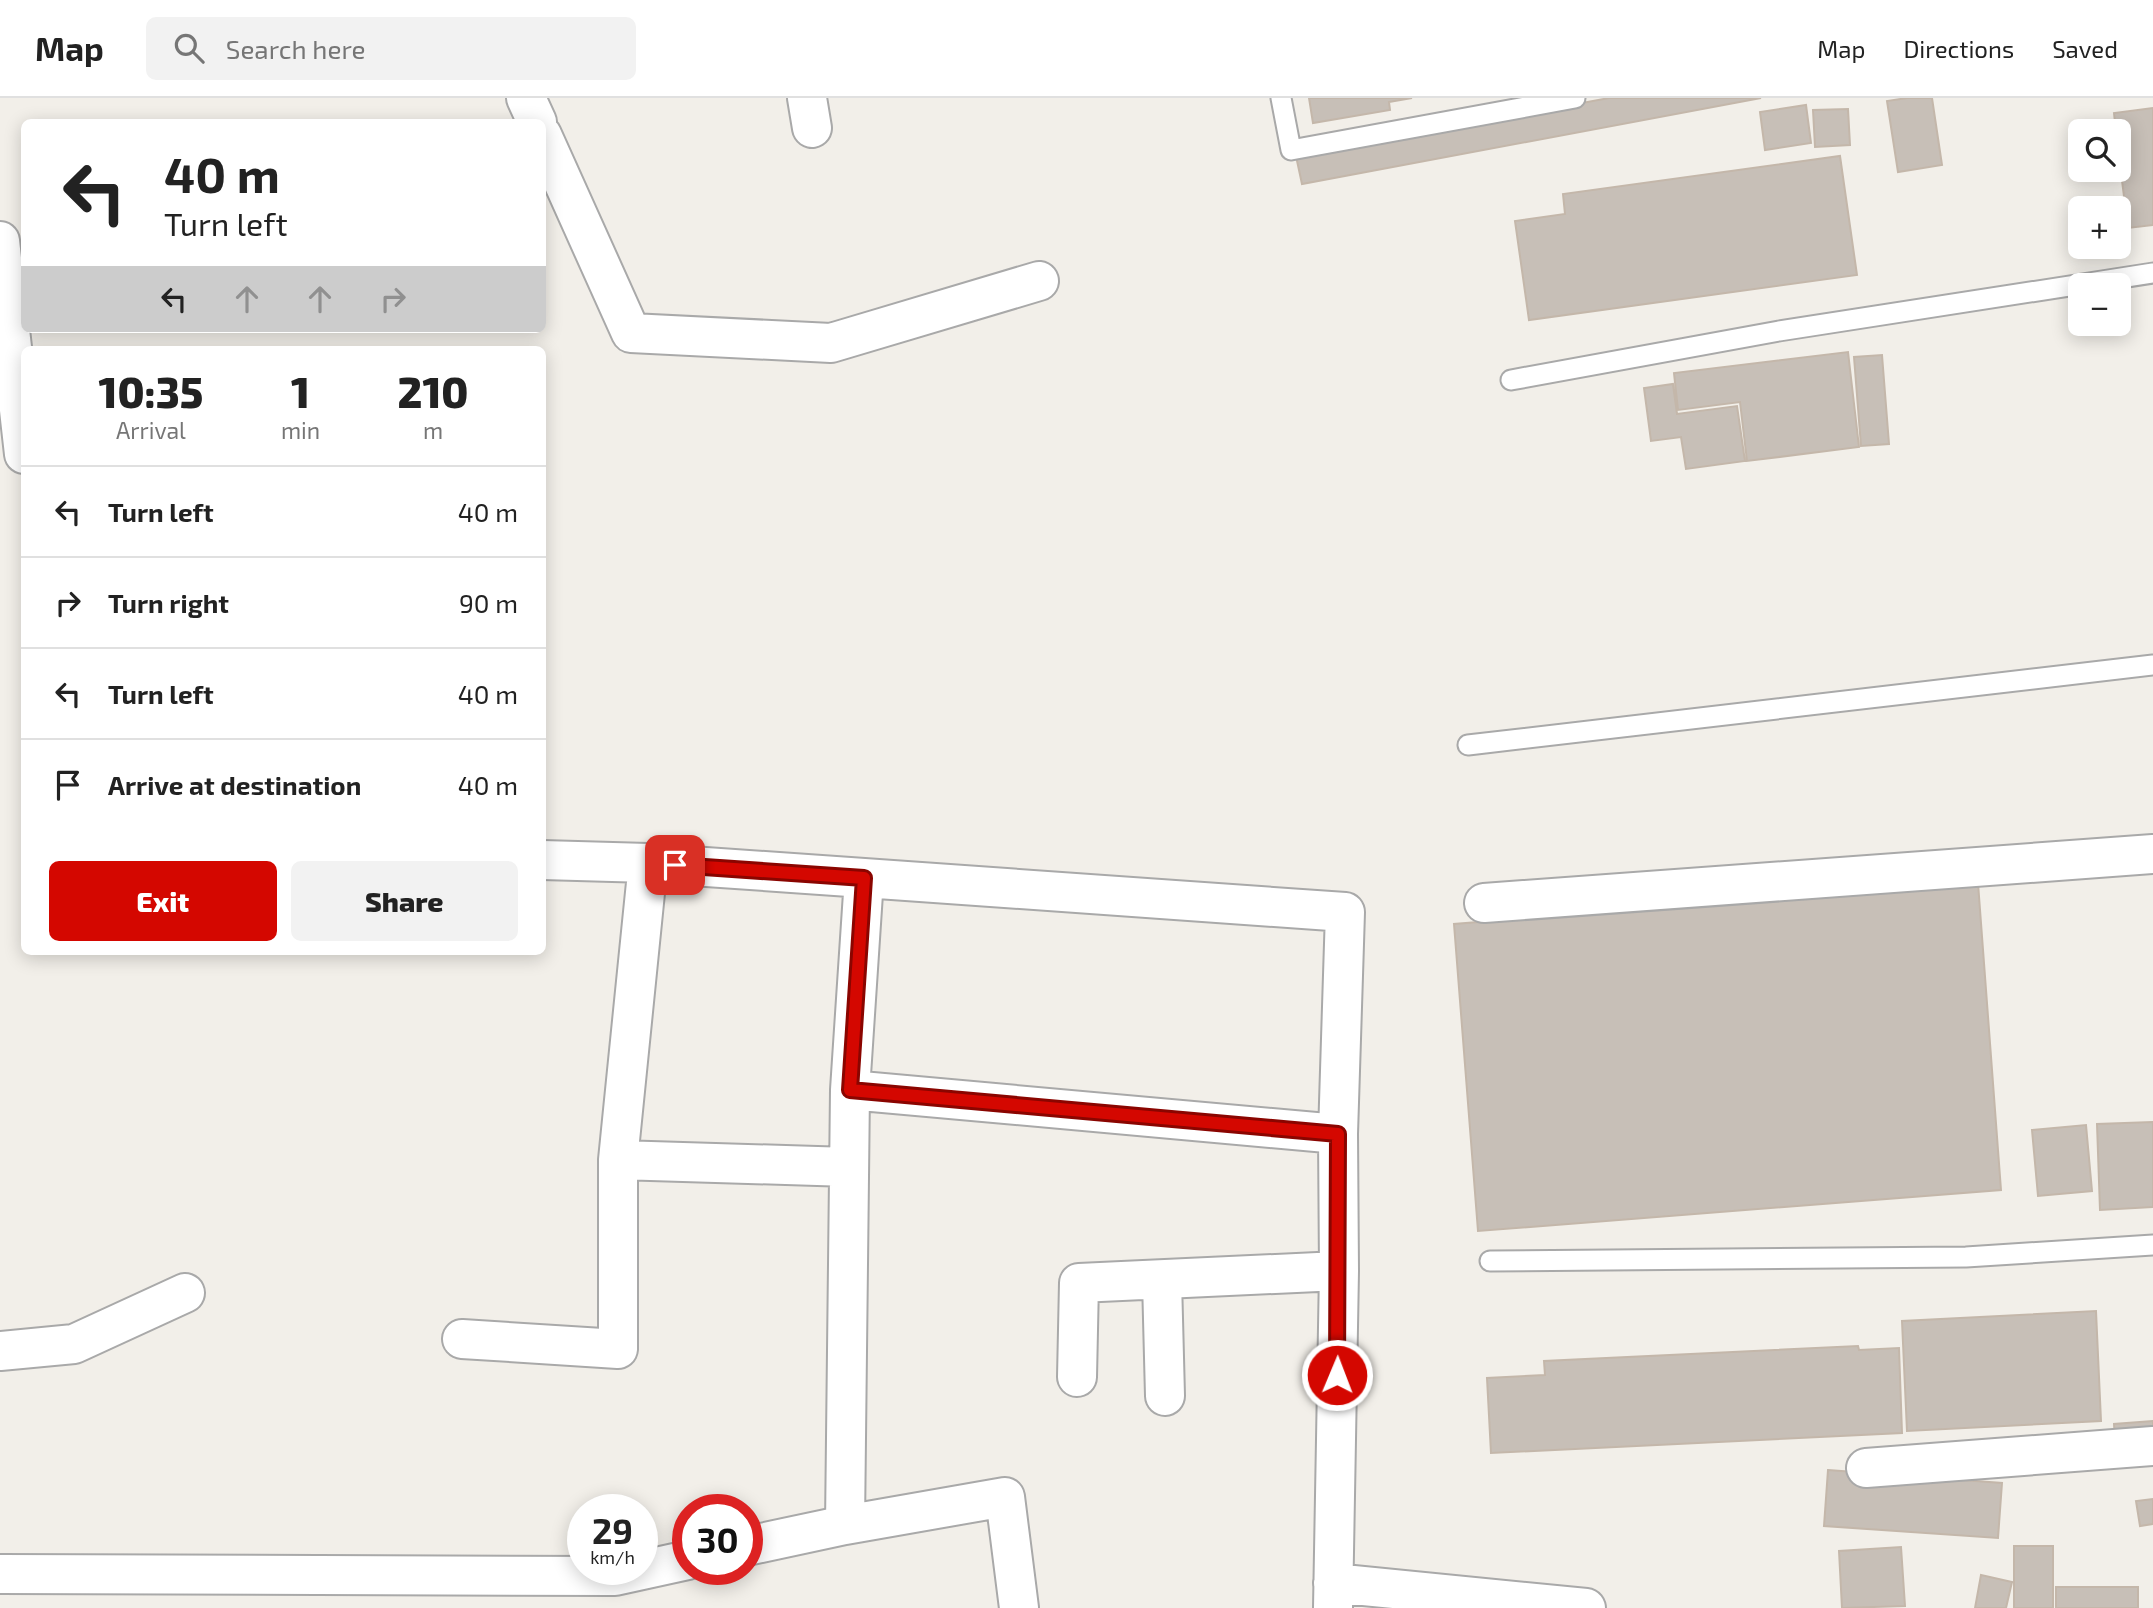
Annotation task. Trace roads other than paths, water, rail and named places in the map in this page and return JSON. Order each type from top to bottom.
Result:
[{"type":"street","points":[[526,98],[536,119]]},
{"type":"street","points":[[546,144],[631,333],[831,343],[1039,281]]},
{"type":"street","points":[[9,254],[21,414]]},
{"type":"street","points":[[1484,903],[2153,854]]},
{"type":"street","points":[[546,860],[648,863],[1345,912],[1338,1134],[1339,1271],[1333,1596],[1586,1608]]},
{"type":"street","points":[[462,1339],[618,1349],[618,1160],[648,863]]},
{"type":"street","points":[[845,1525],[850,1090],[864,878]]},
{"type":"street","points":[[850,1090],[1338,1134]]},
{"type":"street","points":[[618,1160],[849,1167]]},
{"type":"street","points":[[1077,1377],[1079,1283],[1339,1271]]},
{"type":"street","points":[[1162,1280],[1165,1396]]},
{"type":"street","points":[[0,1351],[74,1344],[185,1293]]},
{"type":"street","points":[[1866,1468],[2153,1446]]},
{"type":"street","points":[[763,1543],[1005,1497],[1018,1608]]},
{"type":"street","points":[[0,1574],[615,1576],[672,1564]]},
{"type":"lane","points":[[1281,98],[1291,150],[1575,98]]},
{"type":"lane","points":[[1511,380],[1779,331],[2153,273]]},
{"type":"lane","points":[[1468,745],[2153,665]]},
{"type":"lane","points":[[1490,1261],[1966,1256],[2153,1245]]}]
